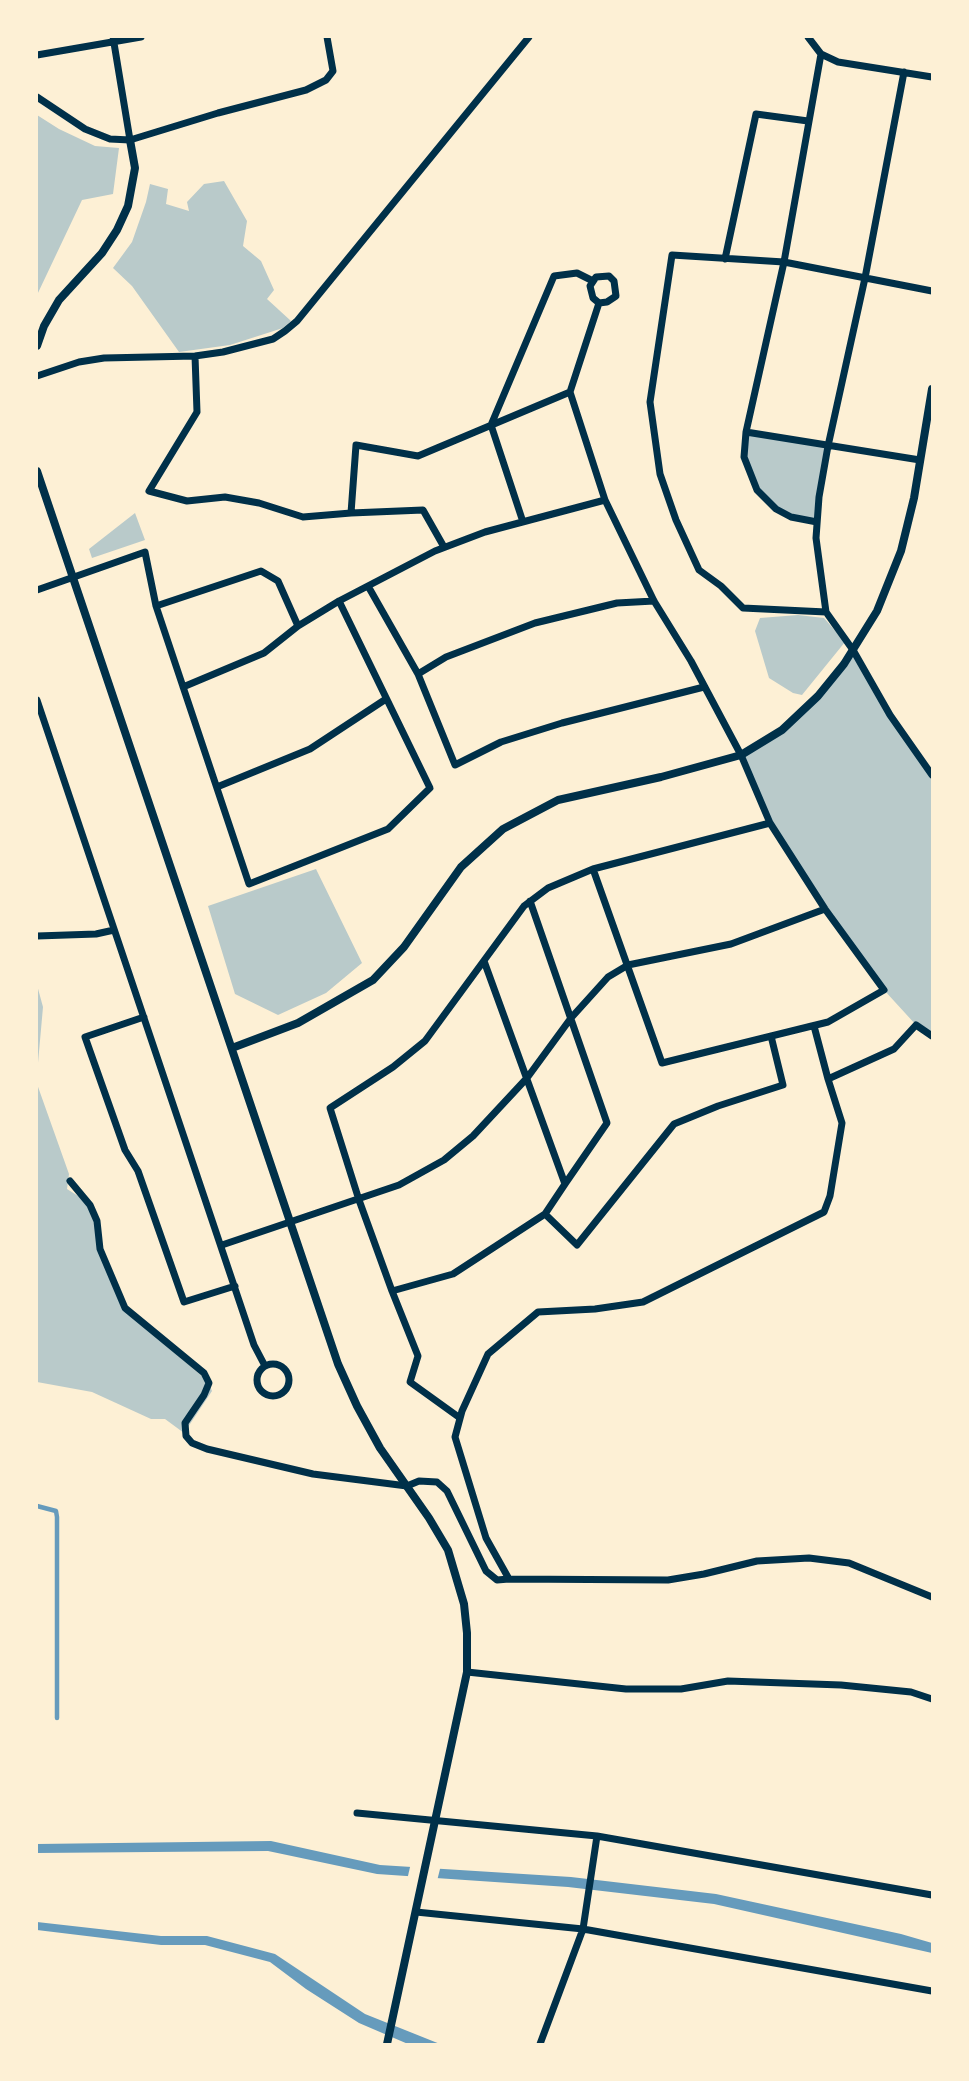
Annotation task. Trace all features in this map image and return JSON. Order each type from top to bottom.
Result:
[{"type":"street","points":[[37,55],[113,39],[141,37]]},
{"type":"street","points":[[37,97],[85,129],[110,139],[131,140],[306,90],[326,80],[333,71],[327,37]]},
{"type":"street","points":[[37,376],[79,362],[104,358],[195,356],[273,339],[296,321],[529,37]]},
{"type":"street","points":[[808,37],[821,54],[838,62],[932,77]]},
{"type":"street","points":[[37,346],[44,326],[59,300],[102,253],[128,206],[135,168],[113,39]]},
{"type":"street","points":[[817,522],[791,517],[776,509],[757,490],[744,457],[746,432],[784,262],[821,54]]},
{"type":"street","points":[[904,72],[865,278],[828,446],[816,538],[826,612],[853,650],[890,715],[932,775]]},
{"type":"street","points":[[725,259],[757,114],[808,121]]},
{"type":"street","points":[[826,612],[743,608],[721,586],[699,570],[676,520],[660,474],[650,402],[672,255],[784,262],[932,291]]},
{"type":"street","points":[[523,522],[491,425],[554,276],[577,273],[593,281]]},
{"type":"street","points":[[599,276],[609,276],[617,289],[614,298],[598,303],[590,289],[593,281],[599,276]]},
{"type":"street","points":[[593,869],[662,1063],[828,1022],[884,990],[825,909],[770,823],[741,755],[691,661],[654,601],[605,500],[570,392],[598,303]]},
{"type":"street","points":[[195,356],[197,412],[149,491],[187,501],[225,497],[259,503],[303,517],[424,510],[444,547]]},
{"type":"street","points":[[232,1048],[298,1023],[373,980],[404,947],[461,867],[503,830],[558,800],[661,777],[741,755],[782,730],[818,696],[853,650],[877,611],[901,551],[914,498],[932,389]]},
{"type":"street","points":[[351,513],[356,445],[418,456],[570,392]]},
{"type":"street","points":[[746,432],[920,460]]},
{"type":"street","points":[[37,471],[318,1311],[357,1406],[380,1448],[448,1550],[464,1604],[467,1672],[387,2044]]},
{"type":"street","points":[[183,687],[264,653],[298,626],[339,601],[444,547],[485,532],[605,500]]},
{"type":"street","points":[[37,590],[145,552],[156,606],[250,884],[387,829],[430,788],[339,601]]},
{"type":"street","points":[[156,606],[261,571],[278,581],[298,626]]},
{"type":"street","points":[[368,586],[418,674],[455,765],[501,742],[562,723],[704,687]]},
{"type":"street","points":[[418,674],[446,657],[535,623],[617,603],[654,601]]},
{"type":"street","points":[[37,699],[254,1345],[265,1366]]},
{"type":"street","points":[[217,787],[310,749],[386,699]]},
{"type":"street","points":[[460,1418],[410,1382],[418,1356],[359,1200],[330,1108],[393,1067],[425,1041],[524,906],[548,888],[593,869],[770,823]]},
{"type":"street","points":[[392,1291],[453,1274],[545,1214],[607,1123],[530,901]]},
{"type":"street","points":[[222,1245],[399,1185],[444,1160],[473,1136],[527,1078],[571,1018],[608,977],[628,965],[731,944],[825,909]]},
{"type":"street","points":[[37,936],[96,934],[114,930]]},
{"type":"street","points":[[484,961],[565,1184]]},
{"type":"street","points":[[144,1017],[85,1037],[125,1150],[138,1171],[184,1302],[235,1286]]},
{"type":"street","points":[[828,1079],[894,1049],[916,1025],[932,1036]]},
{"type":"street","points":[[509,1579],[486,1538],[455,1437],[460,1418],[488,1354],[538,1312],[595,1309],[643,1302],[824,1212],[830,1196],[842,1123],[814,1026]]},
{"type":"street","points":[[545,1214],[577,1245],[674,1124],[719,1105],[783,1085],[771,1037]]},
{"type":"street","points":[[70,1181],[90,1205],[97,1221],[100,1249],[125,1308],[204,1373],[209,1383],[185,1423],[186,1436],[192,1443],[313,1474],[407,1486],[419,1481],[437,1482],[447,1491],[486,1571],[497,1580],[668,1580],[757,1560],[809,1558],[849,1563],[932,1597]]},
{"type":"street","points":[[275,1364],[288,1373],[288,1387],[280,1395],[270,1396],[261,1390],[257,1380],[258,1374],[265,1366],[275,1364]]},
{"type":"street","points":[[467,1672],[626,1689],[681,1689],[728,1681],[841,1685],[911,1692],[932,1699]]},
{"type":"street","points":[[357,1813],[597,1836],[932,1895]]},
{"type":"street","points":[[540,2044],[584,1925],[597,1836]]},
{"type":"street","points":[[417,1908],[584,1925],[932,1991]]},
{"type":"shaded area","points":[[37,115],[95,146],[119,148],[113,194],[82,200],[37,295]]},
{"type":"shaded area","points":[[224,181],[247,221],[243,246],[261,261],[274,290],[267,299],[291,321],[283,328],[230,345],[179,352],[132,286],[113,268],[132,242],[150,184],[168,189],[166,204],[189,211],[187,202],[204,184]]},
{"type":"shaded area","points":[[746,432],[828,446],[817,522],[791,517],[757,490],[744,457]]},
{"type":"shaded area","points":[[135,513],[145,540],[92,558],[89,549]]},
{"type":"shaded area","points":[[798,615],[824,618],[845,642],[802,695],[793,693],[769,678],[755,631],[760,618]]},
{"type":"shaded area","points":[[853,650],[932,775],[932,1036],[916,1025],[884,990],[770,823],[741,755],[782,730],[818,696]]},
{"type":"shaded area","points":[[316,869],[362,963],[326,993],[278,1015],[235,994],[208,906]]},
{"type":"shaded area","points":[[37,985],[43,1007],[37,1074]]},
{"type":"shaded area","points":[[37,1084],[69,1174],[67,1189],[86,1201],[95,1222],[99,1251],[122,1308],[210,1386],[212,1391],[184,1433],[165,1419],[151,1419],[92,1392],[37,1382]]},
{"type":"water","points":[[271,1841],[380,1865],[571,1877],[716,1894],[901,1934],[932,1943],[932,1953],[714,1904],[568,1887],[377,1874],[268,1851],[37,1853],[37,1844]]},
{"type":"water","points":[[37,1922],[161,1936],[207,1936],[275,1954],[365,2014],[440,2044],[408,2044],[359,2023],[270,1962],[205,1945],[161,1945],[37,1930]]},
{"type":"pier","points":[[411,1863],[441,1865],[437,1881],[407,1880]]},
{"type":"waterway","points":[[37,1506],[56,1511],[57,1517],[57,1718]]}]
